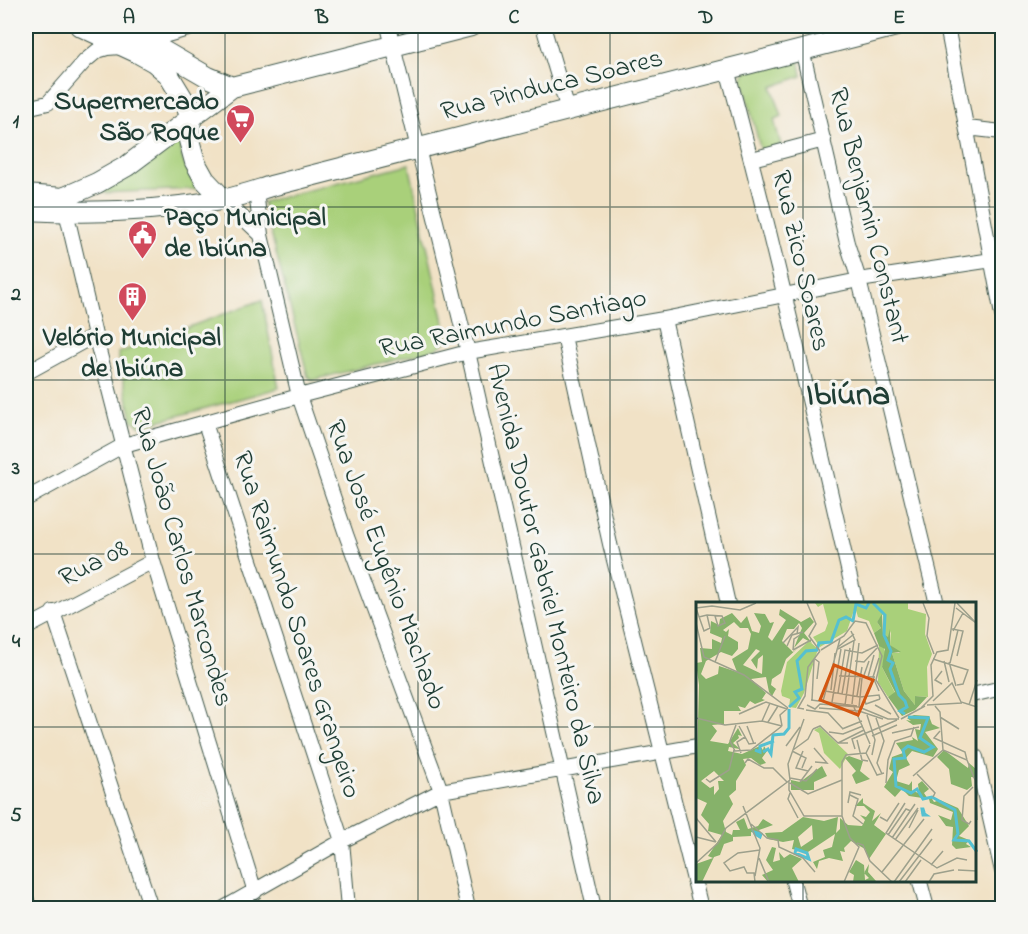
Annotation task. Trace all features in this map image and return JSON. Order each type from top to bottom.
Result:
[{"type":"main road","points":[[80,26],[154,62],[168,74],[185,102],[191,119],[189,140],[195,162],[205,180],[224,200]]},
{"type":"main road","points":[[110,26],[146,41],[208,77],[232,87]]},
{"type":"main road","points":[[26,210],[64,205],[127,166],[232,87],[471,26]]},
{"type":"main road","name":"Rua Pinduca Soares","points":[[64,205],[159,207],[224,200],[896,26]]},
{"type":"main road","points":[[26,195],[64,205]]},
{"type":"street","points":[[26,108],[48,103],[85,61],[97,51],[123,47],[198,26]]},
{"type":"street","name":"Avenida Doutor Gabriel Monteiro da Silva","points":[[388,26],[468,352],[594,909]]},
{"type":"street","points":[[543,26],[568,110]]},
{"type":"street","points":[[947,26],[1002,315]]},
{"type":"street","name":"Rua Benjamin Constant","points":[[802,49],[847,243],[859,280],[937,602]]},
{"type":"street","name":"Rua Zico Soares","points":[[727,69],[752,159],[856,602]]},
{"type":"street","points":[[967,128],[1002,132]]},
{"type":"street","points":[[752,159],[824,140]]},
{"type":"street","name":"Rua José Eugênio Machado","points":[[256,190],[261,235],[299,396],[347,537],[441,791],[468,909]]},
{"type":"street","points":[[224,200],[261,235]]},
{"type":"street","name":"Rua João Carlos Marcondes","points":[[64,205],[94,335],[153,561],[255,892]]},
{"type":"street","name":"Rua Raimundo Santiago","points":[[26,499],[124,445],[468,352],[664,319],[859,280],[992,260]]},
{"type":"street","points":[[664,319],[728,602]]},
{"type":"street","points":[[26,373],[94,335]]},
{"type":"street","points":[[564,336],[610,544],[701,909]]},
{"type":"street","name":"Rua Raimundo Soares Grangeiro","points":[[205,423],[342,841],[348,909]]},
{"type":"street","name":"Rua 08","points":[[26,628],[153,561]]},
{"type":"street","points":[[53,612],[151,909]]},
{"type":"street","points":[[977,694],[1002,688]]},
{"type":"street","points":[[224,909],[241,904],[255,892],[342,841],[441,791],[696,746]]},
{"type":"street","points":[[977,765],[1002,871]]},
{"type":"street","points":[[793,883],[800,909]]},
{"type":"street","points":[[920,883],[927,909]]},
{"type":"street","points":[[26,897],[29,909]]},
{"type":"green space","points":[[799,58],[802,76],[772,87],[782,116],[774,120],[781,145],[761,151],[742,78],[747,71]]},
{"type":"green space","points":[[179,141],[183,161],[197,189],[100,193],[100,187]]},
{"type":"green space","points":[[409,164],[448,340],[436,349],[313,380],[308,377],[263,202]]},
{"type":"green space","points":[[262,300],[279,388],[141,426],[132,420],[118,353]]},
{"type":"place","name":"Supermercado São Roque","points":[[240,144]]},
{"type":"place","name":"Paço Municipal de Ibiúna","points":[[143,260]]},
{"type":"place","name":"Velório Municipal de Ibiúna","points":[[132,322]]},
{"type":"district","name":"Ibiúna","points":[[848,396]]}]
